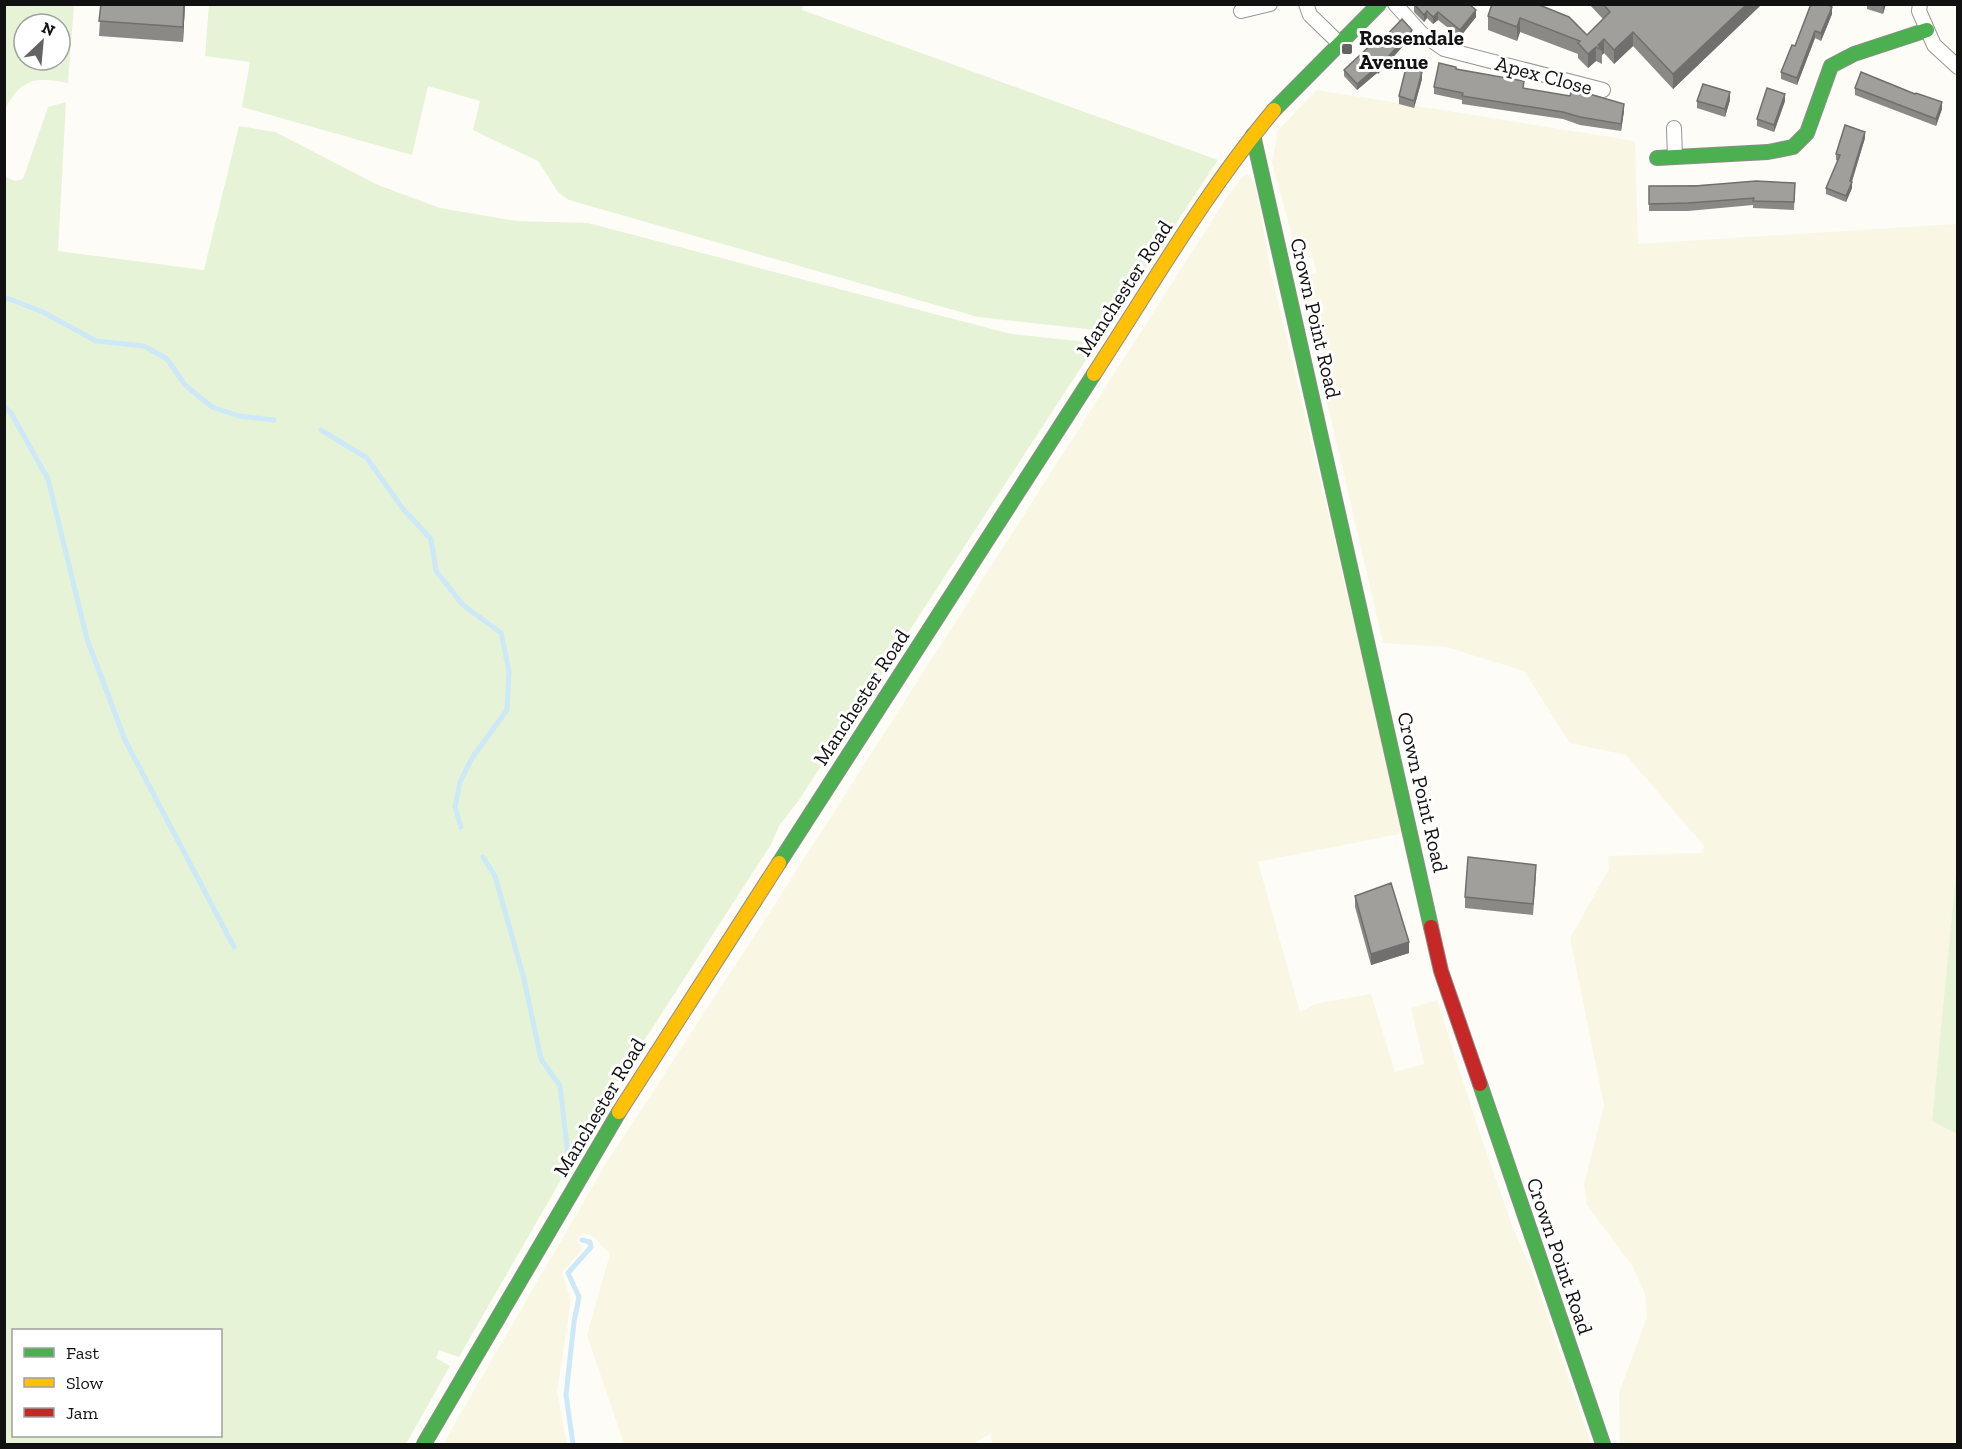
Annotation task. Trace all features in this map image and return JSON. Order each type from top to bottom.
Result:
[{"type":"main road","name":"Manchester Road","points":[[424,1444],[468,1365],[635,1086],[1190,225],[1253,135],[1276,108],[1379,4]]},
{"type":"main road","points":[[1657,158],[1768,152],[1793,147],[1808,133],[1831,66],[1854,54],[1928,30]]},
{"type":"main road","name":"Crown Point Road","points":[[1253,135],[1441,971],[1603,1444]]},
{"type":"street","points":[[1241,11],[1270,4]]},
{"type":"street","points":[[1306,4],[1310,15],[1340,44]]},
{"type":"street","name":"Apex Close","points":[[1395,4],[1421,33],[1444,49],[1603,90]]},
{"type":"street","points":[[1920,4],[1919,11],[1934,45],[1958,67]]},
{"type":"street","points":[[1674,128],[1675,157]]},
{"type":"shaded area","points":[[1317,90],[1635,141],[1638,244],[1957,224],[1958,863],[1932,1121],[1957,1134],[1957,1444],[1620,1444],[1619,1393],[1647,1317],[1645,1294],[1633,1267],[1587,1205],[1584,1184],[1604,1105],[1570,938],[1609,869],[1608,856],[1700,853],[1705,847],[1626,755],[1570,743],[1524,671],[1446,647],[1383,643],[1298,277],[1316,272],[1311,251],[1297,254],[1272,163],[1278,130]]},
{"type":"shaded area","points":[[1248,174],[1255,183],[1271,272],[1404,833],[1258,862],[1300,1012],[1315,1004],[1371,994],[1395,1072],[1424,1064],[1411,1008],[1437,1000],[1479,1131],[1513,1228],[1532,1271],[1591,1444],[993,1444],[990,1434],[973,1444],[624,1444],[587,1335],[610,1254],[594,1237],[583,1233],[577,1240],[583,1249],[562,1272],[571,1301],[557,1392],[567,1444],[443,1444],[605,1165],[768,915],[1229,194],[1242,177]]},
{"type":"green space","points":[[5,4],[74,5],[72,31],[72,12],[12,12],[12,72],[69,72],[68,83],[38,80],[24,86],[5,109]]},
{"type":"green space","points":[[209,4],[803,5],[802,10],[1218,160],[1104,331],[978,317],[569,200],[558,192],[538,161],[473,130],[480,101],[428,86],[412,155],[242,107],[250,62],[205,56]]},
{"type":"green space","points":[[66,102],[58,251],[204,270],[239,126],[275,132],[378,185],[440,208],[516,221],[588,223],[1011,334],[1097,343],[799,800],[779,826],[772,843],[616,1084],[459,1357],[439,1350],[436,1358],[450,1366],[406,1444],[5,1444],[4,176],[15,181],[23,179],[48,107]]},
{"type":"green space","points":[[1957,863],[1957,1134],[1932,1121]]},
{"type":"building","points":[[101,4],[184,4],[183,27],[99,21]]},
{"type":"building","points":[[1414,4],[1469,4],[1476,10],[1460,30],[1438,12],[1433,17],[1427,11],[1424,15]]},
{"type":"building","points":[[1492,4],[1537,4],[1569,17],[1587,35],[1610,12],[1603,4],[1747,4],[1673,74],[1633,32],[1614,50],[1604,39],[1598,45],[1602,50],[1596,47],[1588,54],[1578,43],[1580,41],[1520,18],[1517,27],[1488,16]]},
{"type":"building","points":[[1811,4],[1826,4],[1832,7],[1821,33],[1815,31],[1797,78],[1781,72],[1792,45],[1795,46]]},
{"type":"building","points":[[1402,19],[1412,30],[1378,68],[1357,84],[1344,70],[1376,40],[1379,43]]},
{"type":"building","points":[[1439,63],[1456,67],[1456,69],[1524,81],[1523,88],[1570,96],[1572,89],[1624,104],[1621,124],[1462,96],[1463,93],[1434,87]]},
{"type":"building","points":[[1406,68],[1422,72],[1414,101],[1399,96]]},
{"type":"building","points":[[1861,72],[1915,94],[1942,102],[1936,119],[1855,88]]},
{"type":"building","points":[[1703,84],[1730,92],[1725,109],[1697,101]]},
{"type":"building","points":[[1767,88],[1785,94],[1774,125],[1757,119]]},
{"type":"building","points":[[1845,125],[1865,132],[1846,196],[1826,188],[1840,155],[1836,154]]},
{"type":"building","points":[[1756,181],[1795,183],[1794,202],[1753,201],[1754,198],[1649,204],[1649,186],[1695,186]]},
{"type":"building","points":[[1468,857],[1536,865],[1533,904],[1465,897]]},
{"type":"building","points":[[1391,883],[1409,942],[1371,954],[1355,896]]},
{"type":"waterway","points":[[4,297],[43,312],[96,341],[144,346],[167,359],[185,385],[212,407],[239,416],[274,420]]},
{"type":"waterway","points":[[4,406],[11,413],[48,479],[87,639],[125,740],[234,947]]},
{"type":"waterway","points":[[321,430],[367,458],[403,509],[431,539],[436,571],[463,605],[501,633],[509,671],[507,710],[472,758],[460,782],[455,807],[461,827]]},
{"type":"waterway","points":[[483,857],[495,876],[524,979],[541,1059],[560,1086],[568,1155]]},
{"type":"waterway","points":[[573,1444],[566,1395],[579,1297],[568,1273],[591,1247],[590,1242],[582,1240]]},
{"type":"traffic: fast","points":[[1274,110],[1379,4]]},
{"type":"traffic: fast","points":[[1657,158],[1768,152],[1793,147],[1807,133],[1831,66],[1854,54],[1927,30]]},
{"type":"traffic: fast","points":[[1253,135],[1431,927]]},
{"type":"traffic: fast","points":[[779,863],[1094,374]]},
{"type":"traffic: fast","points":[[1480,1084],[1603,1444]]},
{"type":"traffic: fast","points":[[424,1444],[619,1112]]},
{"type":"traffic: slow","points":[[1094,374],[1202,206],[1274,110]]},
{"type":"traffic: slow","points":[[619,1112],[779,863]]},
{"type":"traffic: jam","points":[[1431,927],[1441,971],[1480,1084]]},
{"type":"place","name":"Rossendale Avenue","points":[[1347,49]]}]
